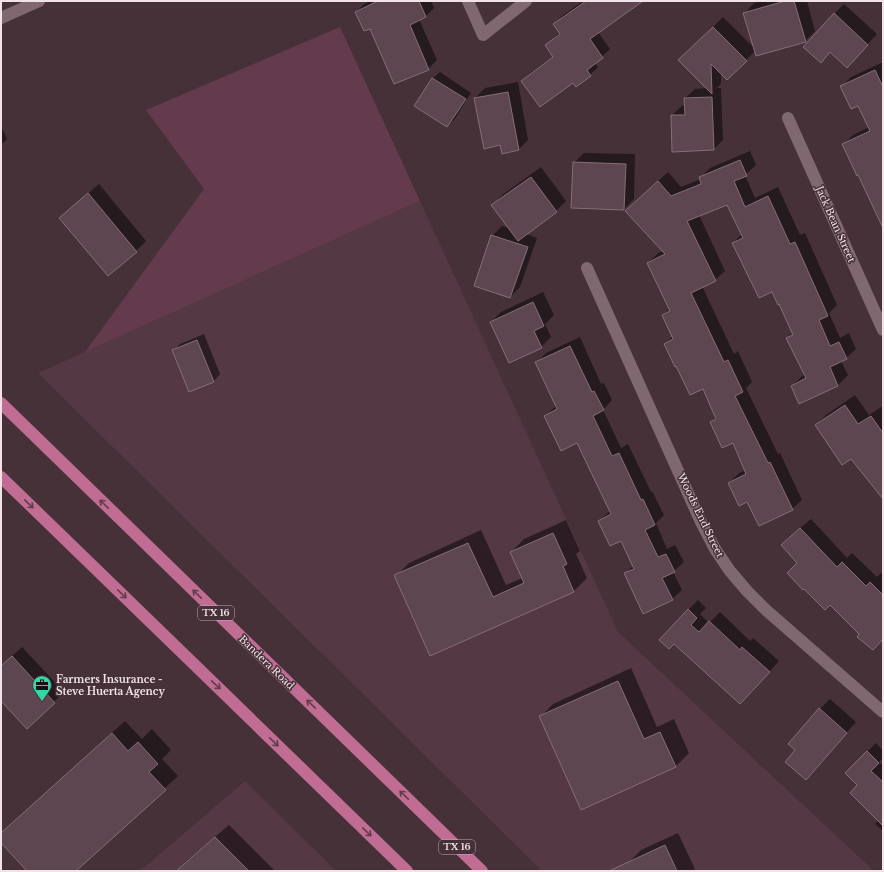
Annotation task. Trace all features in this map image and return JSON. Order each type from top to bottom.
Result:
[{"type":"main road","name":"Bandera Road","points":[[1,403],[482,871]]},
{"type":"main road","points":[[1,477],[407,871]]},
{"type":"street","points":[[1,18],[39,1]]},
{"type":"street","points":[[468,1],[484,35],[526,1]]},
{"type":"street","name":"Jack Bean Street","points":[[788,118],[883,330]]},
{"type":"street","name":"Woods End Street","points":[[587,268],[702,522],[716,549],[730,571],[766,610],[883,712]]},
{"type":"shaded area","points":[[340,27],[420,201],[85,352],[204,189],[146,110]]},
{"type":"shaded area","points":[[420,201],[618,632],[874,871],[542,871],[38,373]]},
{"type":"shaded area","points":[[245,781],[336,871],[140,871]]},
{"type":"building","points":[[378,1],[419,1],[426,17],[410,25],[429,70],[394,84],[370,29],[364,31],[355,12]]},
{"type":"building","points":[[586,1],[643,1],[590,39],[603,58],[587,70],[591,76],[576,87],[573,83],[540,107],[521,81],[553,57],[545,45],[560,34],[553,24]]},
{"type":"building","points":[[785,1],[794,1],[806,42],[756,56],[743,13]]},
{"type":"building","points":[[834,13],[868,45],[847,68],[830,52],[821,63],[803,47]]},
{"type":"building","points":[[713,27],[747,61],[727,80],[711,64],[712,94],[678,60]]},
{"type":"building","points":[[875,70],[883,87],[883,228],[842,144],[870,131],[858,106],[851,109],[840,86]]},
{"type":"building","points":[[432,78],[466,99],[447,127],[414,106]]},
{"type":"building","points":[[508,92],[519,150],[502,154],[500,145],[484,149],[474,98]]},
{"type":"building","points":[[712,97],[714,150],[672,152],[671,115],[685,115],[684,98]]},
{"type":"building","points":[[740,160],[747,176],[734,181],[745,207],[768,196],[790,244],[795,242],[828,316],[819,320],[830,346],[839,342],[847,359],[830,367],[838,386],[799,404],[791,386],[806,378],[786,338],[793,335],[772,292],[759,298],[732,243],[743,238],[727,205],[687,221],[716,281],[691,293],[724,362],[728,360],[743,392],[735,396],[768,463],[770,462],[793,510],[759,526],[747,502],[739,506],[728,483],[746,474],[733,443],[722,448],[710,422],[716,419],[703,389],[690,395],[664,344],[673,339],[662,315],[670,311],[647,263],[665,254],[625,211],[658,181],[671,196],[701,184],[699,177]]},
{"type":"building","points":[[573,162],[626,164],[624,210],[571,208]]},
{"type":"building","points":[[531,177],[557,212],[518,241],[491,205]]},
{"type":"building","points":[[88,193],[137,252],[108,276],[59,218]]},
{"type":"building","points":[[491,235],[528,247],[510,298],[474,286]]},
{"type":"building","points":[[533,302],[544,326],[534,331],[542,348],[509,363],[490,322]]},
{"type":"building","points":[[197,340],[214,382],[189,392],[172,350]]},
{"type":"building","points":[[570,346],[592,392],[594,391],[604,410],[593,416],[612,456],[619,453],[641,500],[643,499],[655,525],[645,530],[658,557],[666,554],[675,572],[662,578],[673,600],[643,614],[624,573],[634,569],[621,541],[610,546],[598,521],[611,514],[577,443],[561,451],[544,416],[557,409],[535,362]]},
{"type":"building","points":[[845,405],[858,424],[871,416],[883,433],[883,499],[851,459],[842,465],[815,425]]},
{"type":"building","points":[[800,528],[837,567],[842,562],[866,586],[870,582],[883,595],[883,639],[873,650],[857,637],[859,634],[830,605],[825,610],[787,573],[797,563],[781,545]]},
{"type":"building","points":[[553,533],[567,564],[563,566],[574,592],[430,656],[394,575],[468,543],[493,597],[524,583],[510,552]]},
{"type":"building","points":[[688,609],[697,618],[691,625],[699,632],[709,621],[740,650],[742,647],[770,672],[740,704],[674,644],[669,649],[659,640]]},
{"type":"building","points":[[12,656],[55,703],[27,729],[1,701],[1,666]]},
{"type":"building","points":[[618,681],[644,739],[660,732],[676,767],[581,810],[539,716]]},
{"type":"building","points":[[819,708],[847,733],[806,780],[785,762],[795,750],[788,744]]},
{"type":"building","points":[[112,733],[128,751],[138,742],[158,764],[149,772],[166,790],[76,871],[27,871],[1,843],[1,833]]},
{"type":"building","points":[[867,751],[879,763],[871,771],[883,782],[883,826],[850,793],[857,785],[845,773]]},
{"type":"building","points":[[215,837],[249,871],[176,871]]},
{"type":"building","points":[[665,845],[677,871],[609,871]]},
{"type":"place","name":"Farmers Insurance - Steve Huerta Agency","points":[[42,702]]}]
